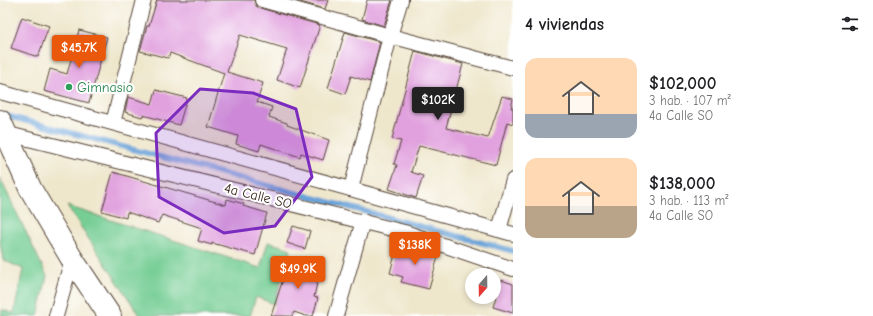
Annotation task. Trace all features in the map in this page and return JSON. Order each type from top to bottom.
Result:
[{"type":"highway","points":[[2,128],[30,188],[72,259],[110,316]]},
{"type":"street","points":[[113,123],[144,0]]},
{"type":"street","points":[[262,0],[390,36],[513,68]]},
{"type":"street","points":[[351,189],[390,36],[401,0]]},
{"type":"street","points":[[0,92],[513,234]]},
{"type":"street","name":"4a Calle SO","points":[[2,128],[324,213],[363,221],[408,233],[513,269]]},
{"type":"street","points":[[499,230],[513,180]]},
{"type":"street","points":[[336,316],[363,221]]},
{"type":"street","points":[[56,316],[72,259]]},
{"type":"highlighted area","points":[[200,89],[253,93],[296,109],[312,177],[275,226],[224,233],[159,197],[156,133]]},
{"type":"green space","points":[[0,178],[47,276],[38,316],[1,316],[2,310],[14,313],[23,269],[3,260],[0,242]]},
{"type":"green space","points":[[67,206],[260,268],[268,242],[291,249],[274,304],[256,297],[250,316],[140,316]]},
{"type":"building","points":[[157,0],[254,0],[256,6],[260,8],[320,25],[300,88],[277,80],[287,49],[240,35],[227,72],[263,83],[257,102],[272,107],[269,117],[329,140],[323,160],[301,153],[300,157],[261,144],[259,151],[236,144],[238,136],[208,127],[224,73],[170,53],[168,58],[140,51],[147,26],[149,26]]},
{"type":"building","points":[[293,0],[328,0],[325,9]]},
{"type":"building","points":[[367,0],[392,0],[384,26],[362,19]]},
{"type":"building","points":[[22,17],[49,26],[38,57],[11,48]]},
{"type":"building","points":[[79,30],[107,37],[89,103],[44,91],[50,69],[67,74]]},
{"type":"building","points":[[345,32],[380,42],[370,82],[351,76],[345,94],[328,88]]},
{"type":"building","points":[[415,51],[463,64],[446,128],[488,138],[502,96],[513,99],[511,108],[513,108],[513,124],[507,122],[496,165],[419,146],[411,172],[423,176],[416,198],[389,189],[397,165],[394,164],[401,141],[392,139]]},
{"type":"building","points":[[156,90],[187,98],[179,125],[143,115],[142,117],[125,112],[128,97],[152,104]]},
{"type":"building","points":[[113,172],[226,205],[227,199],[244,204],[243,206],[267,213],[255,255],[212,243],[212,245],[198,241],[202,228],[162,215],[158,223],[127,212],[126,218],[102,211]]},
{"type":"building","points":[[293,226],[310,231],[305,249],[287,243]]},
{"type":"building","points":[[397,247],[417,253],[418,247],[439,253],[429,289],[401,282],[403,277],[390,273]]},
{"type":"building","points":[[290,258],[321,265],[314,297],[318,298],[313,316],[306,316],[294,312],[292,316],[271,316]]},
{"type":"building","points":[[501,280],[513,284],[513,313],[493,307],[494,304],[501,304]]},
{"type":"waterway","points":[[4,115],[513,251]]},
{"type":"place","name":"Gimnasio","points":[[69,87]]}]
